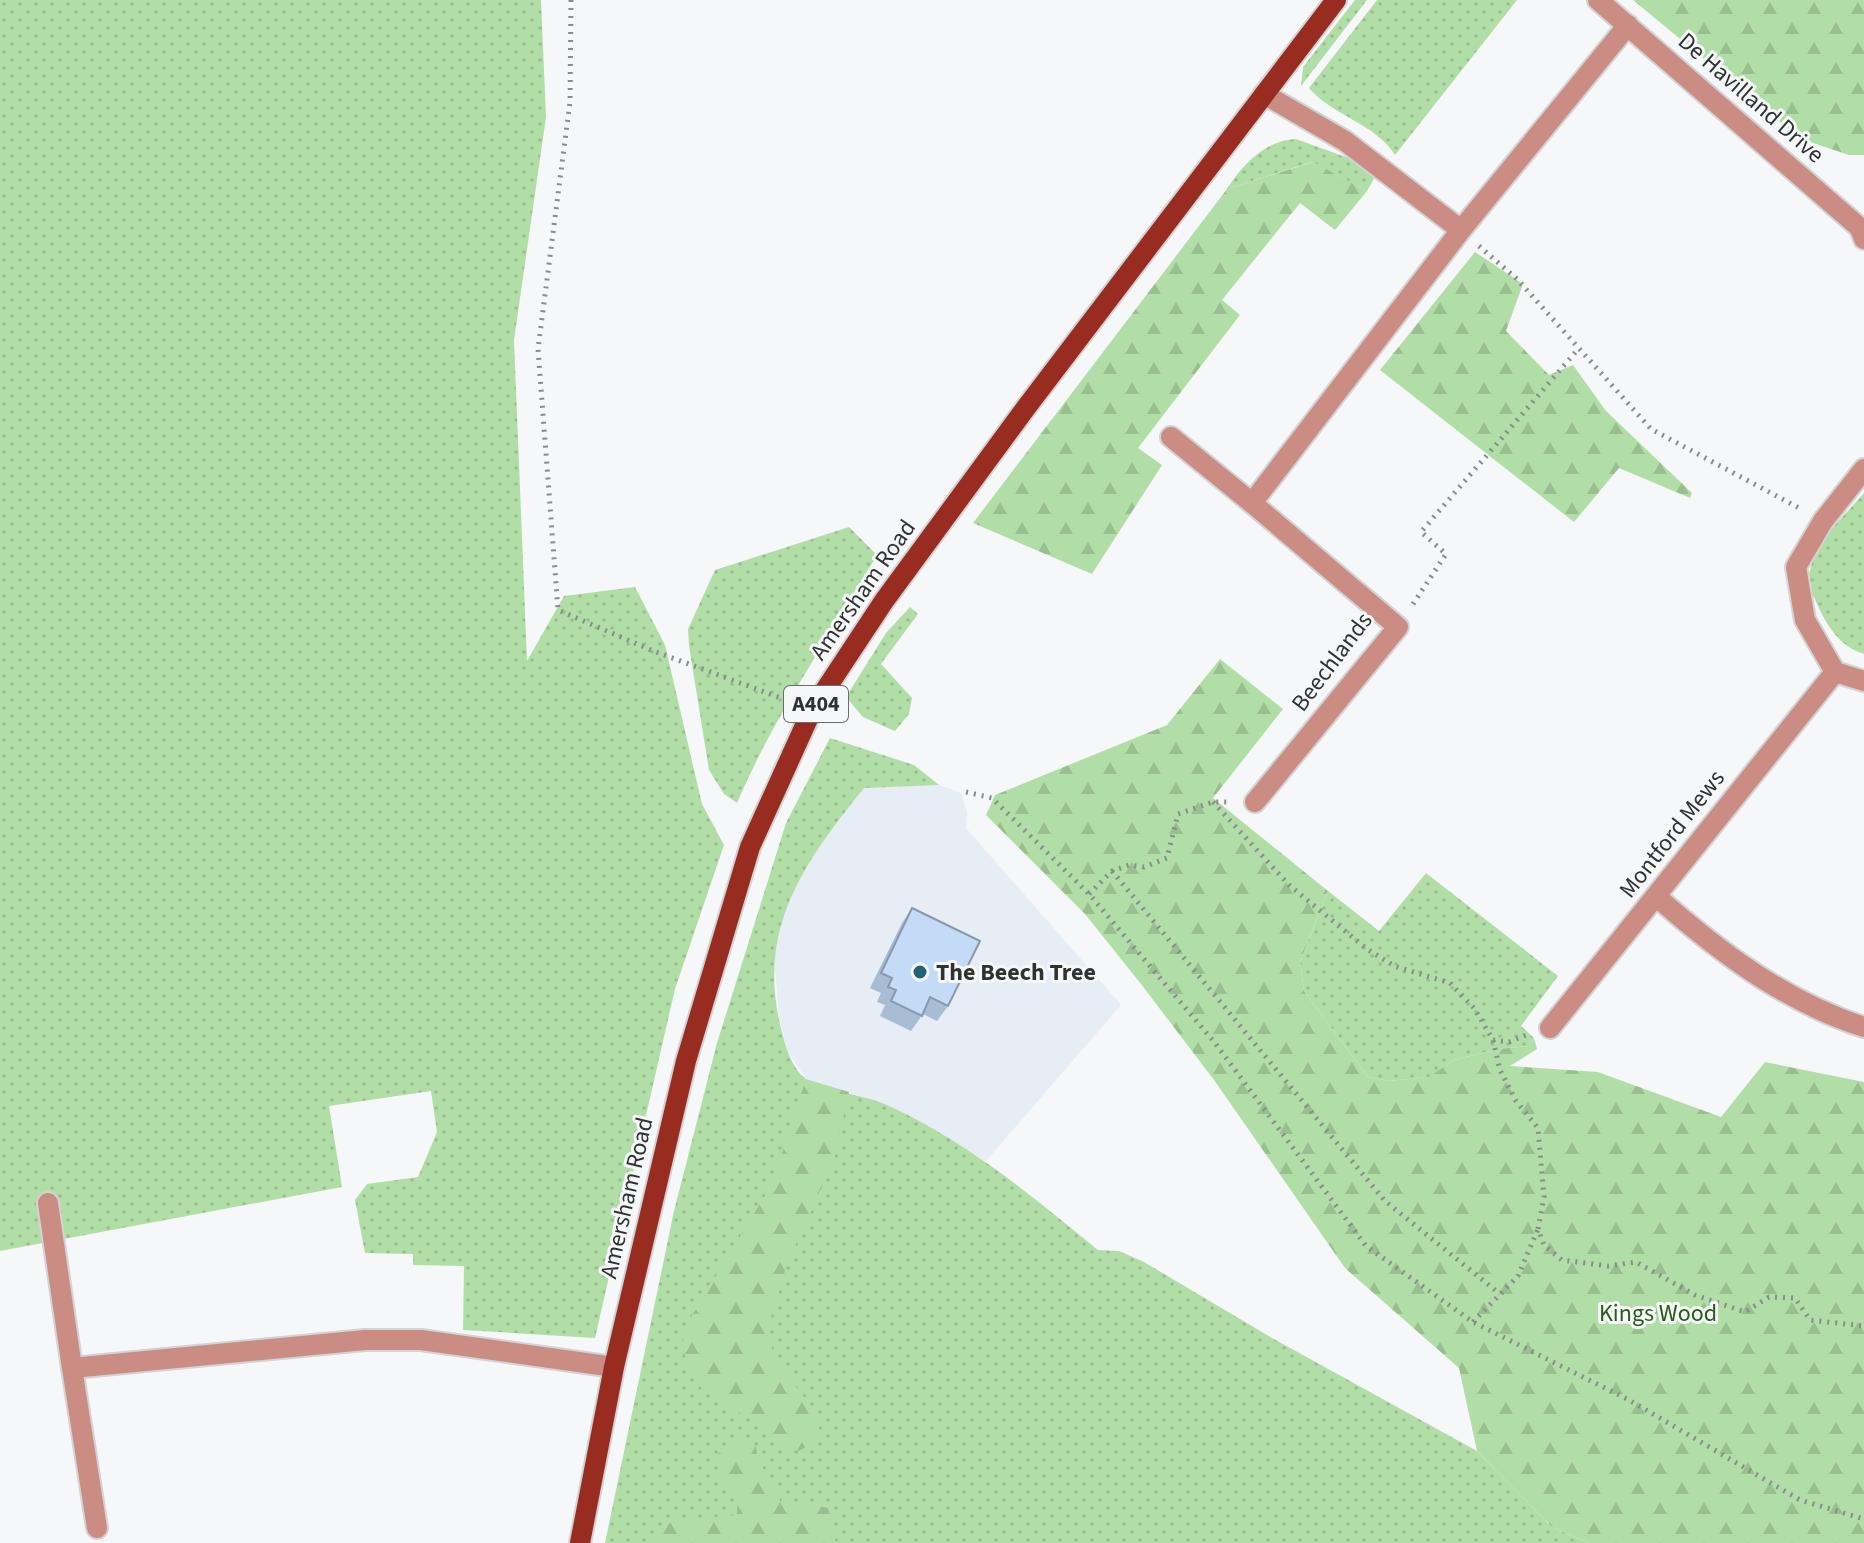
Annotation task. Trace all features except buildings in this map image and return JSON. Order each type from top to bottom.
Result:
[{"type":"main road","name":"Amersham Road","points":[[580,1543],[614,1367],[699,1015],[750,847],[812,710],[931,537],[1336,0]]},
{"type":"street","name":"De Havilland Drive","points":[[1598,0],[1863,231]]},
{"type":"street","points":[[1252,503],[1461,230],[1628,25]]},
{"type":"street","points":[[1264,94],[1345,141],[1461,230]]},
{"type":"street","name":"Beechlands","points":[[1171,437],[1398,627],[1255,802]]},
{"type":"street","points":[[1864,469],[1823,521],[1796,567],[1805,620],[1835,672],[1864,681]]},
{"type":"street","name":"Montford Mews","points":[[1550,1028],[1835,672]]},
{"type":"street","points":[[1657,897],[1717,950],[1823,1014],[1864,1027]]},
{"type":"street","points":[[48,1203],[97,1528]]},
{"type":"street","points":[[72,1368],[365,1340],[421,1340],[614,1367]]},
{"type":"path","points":[[571,0],[570,102],[538,349],[558,610],[651,650],[812,710]]},
{"type":"path","points":[[1461,230],[1517,279],[1651,429],[1823,521]]},
{"type":"path","points":[[1398,627],[1446,554],[1421,532],[1579,348]]},
{"type":"path","points":[[966,792],[992,798],[1089,894],[1215,1043],[1366,1246],[1473,1322],[1629,1400],[1800,1500],[1864,1519]]},
{"type":"path","points":[[1213,802],[1289,885],[1367,949],[1394,966],[1450,983],[1474,1008],[1493,1040],[1500,1070],[1516,1101],[1538,1128],[1544,1197],[1538,1229],[1518,1276],[1473,1322]]},
{"type":"path","points":[[1089,894],[1112,871],[1129,865],[1144,867],[1167,858],[1178,814],[1213,802],[1255,802]]},
{"type":"path","points":[[1112,871],[1385,1201],[1500,1294]]},
{"type":"path","points":[[1538,1229],[1544,1245],[1562,1260],[1608,1266],[1636,1262],[1695,1295],[1745,1312],[1769,1297],[1795,1298],[1810,1320],[1864,1326]]},
{"type":"shaded area","points":[[939,785],[961,793],[967,812],[966,828],[1121,1005],[986,1161],[888,1105],[806,1079],[787,1050],[779,1017],[774,954],[788,899],[816,847],[864,787]]},
{"type":"green space","points":[[0,0],[541,0],[546,117],[514,340],[527,661],[564,596],[635,587],[665,645],[702,804],[724,845],[675,989],[595,1338],[463,1330],[464,1266],[413,1265],[413,1254],[365,1253],[355,1200],[367,1184],[418,1177],[437,1132],[431,1091],[329,1106],[342,1187],[0,1251]]},
{"type":"green space","points":[[1355,0],[1367,0],[1301,86],[1303,67]]},
{"type":"green space","points":[[1377,0],[1517,0],[1395,155],[1377,135],[1330,106],[1309,88]]},
{"type":"green space","points":[[1633,0],[1864,0],[1864,155],[1849,155],[1801,139]]},
{"type":"green space","points":[[1296,139],[1354,160],[1376,175],[1367,191],[1312,162],[1227,189],[1256,155],[1285,140]]},
{"type":"green space","points":[[1313,162],[1367,191],[1335,230],[1300,203],[1222,300],[1240,315],[1138,448],[1162,465],[1092,574],[973,523],[1227,189]]},
{"type":"green space","points":[[1475,252],[1523,284],[1506,331],[1549,375],[1573,365],[1606,411],[1692,493],[1690,498],[1619,468],[1574,522],[1380,370]]},
{"type":"green space","points":[[1864,493],[1864,654],[1835,634],[1807,581],[1817,545]]},
{"type":"green space","points":[[849,527],[877,555],[785,707],[737,803],[724,794],[709,770],[688,629],[715,570]]},
{"type":"green space","points":[[910,607],[918,614],[881,664],[912,698],[909,714],[895,731],[863,717],[846,697],[886,633]]},
{"type":"green space","name":"Kings Wood","points":[[1220,659],[1283,709],[1213,798],[1328,891],[1300,962],[1304,991],[1368,1077],[1389,1081],[1429,1077],[1454,1060],[1498,1049],[1529,1046],[1534,1038],[1537,1049],[1510,1066],[1598,1072],[1721,1117],[1765,1062],[1864,1082],[1864,1543],[1589,1543],[1552,1527],[1477,1451],[1459,1368],[1345,1268],[1214,1080],[1141,984],[1085,914],[986,815],[995,795],[1167,725]]},
{"type":"green space","points":[[830,738],[914,765],[939,785],[864,788],[823,841],[792,896],[781,925],[775,956],[775,989],[786,1046],[800,1074],[812,1083],[879,1102],[916,1119],[997,1170],[1098,1250],[1119,1251],[1144,1262],[1272,1338],[1477,1451],[1552,1527],[1589,1543],[605,1543],[674,1211],[717,1043],[786,823]]},
{"type":"green space","points":[[1426,873],[1558,976],[1521,1026],[1534,1038],[1529,1046],[1498,1049],[1454,1060],[1430,1077],[1389,1081],[1368,1077],[1304,991],[1300,962],[1328,891],[1379,931]]},
{"type":"green space","points":[[806,1079],[849,1092],[834,1159],[787,1264],[768,1328],[774,1359],[820,1417],[815,1438],[798,1451],[775,1442],[754,1422],[702,1389],[687,1368],[682,1332],[772,1184]]},
{"type":"green space","points":[[739,1438],[756,1447],[781,1505],[805,1503],[828,1508],[837,1535],[834,1543],[651,1543],[666,1523],[737,1515],[738,1494],[720,1475],[719,1453]]},
{"type":"place","name":"The Beech Tree","points":[[920,972]]}]
